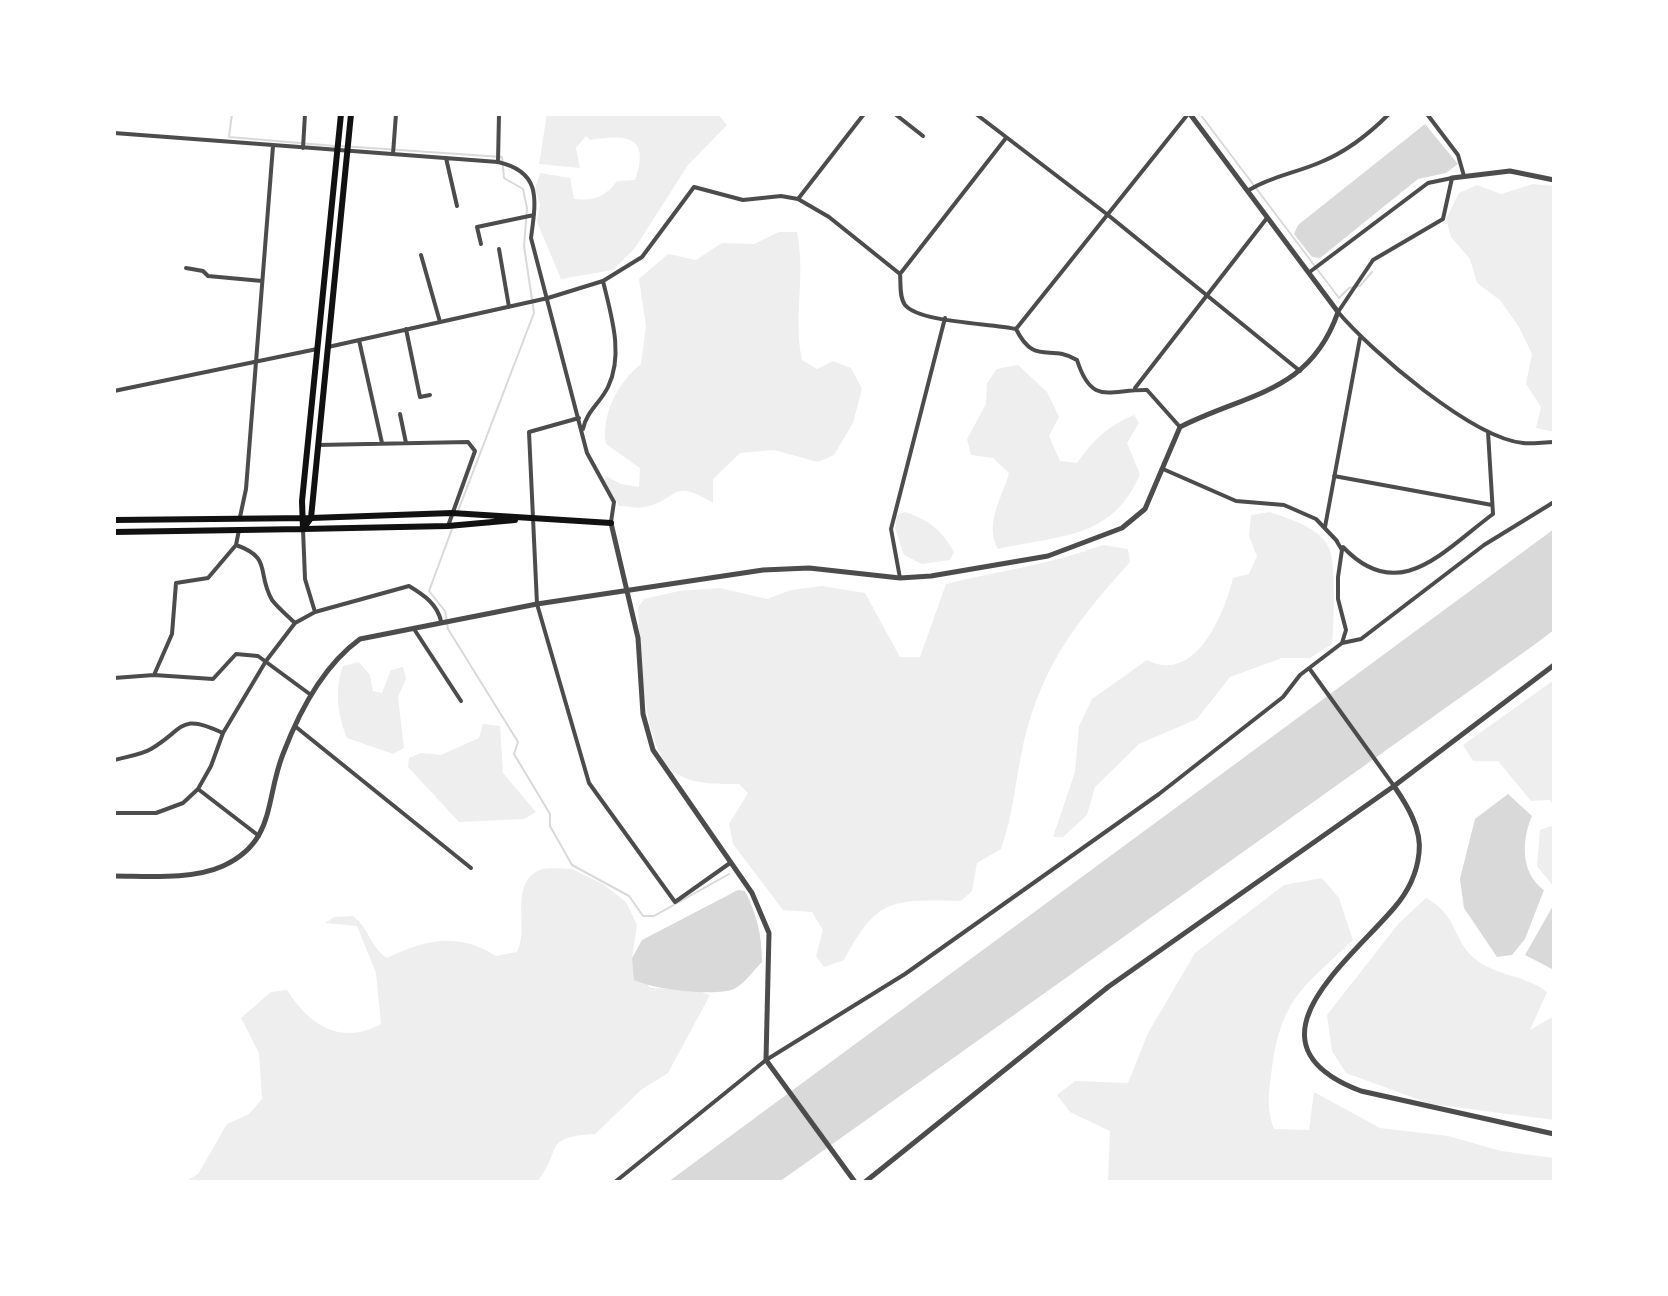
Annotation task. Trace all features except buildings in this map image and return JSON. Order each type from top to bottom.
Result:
[{"type":"main road","points":[[303,529],[301,518],[341,114]]},
{"type":"main road","points":[[303,529],[311,518],[351,114]]},
{"type":"main road","points":[[114,520],[452,513],[611,523]]},
{"type":"main road","points":[[114,532],[448,526],[534,518]]},
{"type":"street","points":[[303,148],[305,114]]},
{"type":"street","points":[[393,154],[396,114]]},
{"type":"street","points":[[498,162],[499,114]]},
{"type":"street","points":[[798,199],[864,114]]},
{"type":"street","points":[[895,114],[923,136]]},
{"type":"street","points":[[976,114],[1108,215],[1300,372]]},
{"type":"street","points":[[1016,329],[1189,114],[1360,338],[1404,375],[1488,432],[1521,443],[1554,442]]},
{"type":"street","points":[[1249,190],[1277,175],[1321,162],[1368,136],[1389,114]]},
{"type":"street","points":[[1427,114],[1458,155],[1464,176]]},
{"type":"street","points":[[114,133],[498,162],[519,167],[528,175],[535,202],[531,238],[594,472],[614,502],[611,523],[638,638],[643,714],[653,750],[752,893],[769,933],[766,1060],[855,1182]]},
{"type":"street","points":[[900,274],[1006,138]]},
{"type":"street","points":[[239,519],[246,489],[273,146]]},
{"type":"street","points":[[446,158],[457,206]]},
{"type":"street","points":[[1311,271],[1428,183],[1510,171],[1554,180]]},
{"type":"street","points":[[114,876],[161,876],[221,868],[245,853],[260,837],[282,755],[296,727],[339,654],[360,639],[537,604],[763,570],[809,568],[900,578],[1048,556],[1122,528],[1145,509],[1180,427],[1276,389],[1300,372],[1332,330],[1338,312],[1373,260],[1443,219],[1452,178]]},
{"type":"street","points":[[328,347],[548,298],[603,281],[642,257],[694,187],[743,200],[781,196],[798,199],[829,217],[900,274],[906,307],[945,318],[1016,329]]},
{"type":"street","points":[[481,244],[477,227],[534,215]]},
{"type":"street","points":[[1134,389],[1268,216]]},
{"type":"street","points":[[499,249],[509,307]]},
{"type":"street","points":[[421,255],[440,322]]},
{"type":"street","points":[[186,268],[203,271],[208,276],[262,281]]},
{"type":"street","points":[[582,431],[584,420],[608,388],[612,376],[616,345],[603,281]]},
{"type":"street","points":[[900,578],[891,529],[945,318]]},
{"type":"street","points":[[406,329],[420,397],[430,395]]},
{"type":"street","points":[[1016,329],[1024,346],[1037,354],[1068,354],[1077,360],[1082,376],[1093,389],[1106,394],[1147,390],[1157,398],[1164,413],[1180,427]]},
{"type":"street","points":[[1325,527],[1360,338]]},
{"type":"street","points":[[359,340],[383,443]]},
{"type":"street","points":[[114,391],[317,349]]},
{"type":"street","points":[[400,414],[406,443]]},
{"type":"street","points":[[579,418],[529,432],[537,604],[589,783],[667,896],[675,902],[730,863]]},
{"type":"street","points":[[1163,469],[1236,501],[1284,505],[1325,527],[1361,566],[1373,571],[1418,570],[1493,514],[1488,432]]},
{"type":"street","points":[[318,445],[468,442],[475,451],[448,526]]},
{"type":"street","points":[[1334,476],[1492,505]]},
{"type":"street","points":[[615,1182],[766,1060],[905,974],[1159,794],[1283,697],[1309,668],[1342,643],[1361,639],[1484,545],[1554,502]]},
{"type":"street","points":[[303,529],[305,579],[315,612]]},
{"type":"street","points":[[154,675],[172,634],[176,583],[208,578],[236,545],[239,530]]},
{"type":"street","points":[[1336,540],[1342,550],[1338,577],[1338,599],[1346,630],[1342,643]]},
{"type":"street","points":[[236,545],[255,552],[262,562],[265,584],[274,602],[295,623]]},
{"type":"street","points":[[114,813],[156,813],[183,803],[198,789],[211,766],[223,733],[266,661],[295,623],[315,612],[409,586],[424,594],[438,611],[441,621]]},
{"type":"street","points":[[413,627],[461,701]]},
{"type":"street","points":[[114,678],[154,675],[203,681],[213,679],[236,654],[258,656],[313,696]]},
{"type":"street","points":[[865,1182],[1108,987],[1394,786],[1554,665]]},
{"type":"street","points":[[1309,668],[1394,786],[1413,818],[1420,851],[1416,869],[1396,906],[1326,980],[1313,1001],[1305,1020],[1311,1057],[1333,1080],[1361,1091],[1554,1134]]},
{"type":"street","points":[[114,760],[150,750],[176,727],[201,722],[223,733]]},
{"type":"street","points":[[296,727],[471,868]]},
{"type":"street","points":[[198,789],[260,837]]},
{"type":"shaded area","points":[[547,114],[718,114],[727,125],[688,165],[635,248],[613,270],[561,279],[537,222],[540,205],[535,189],[540,173],[570,178],[574,199],[593,198],[604,194],[617,181],[635,180],[640,154],[632,141],[624,138],[590,140],[586,136],[576,148],[580,168],[539,164]]},
{"type":"shaded area","points":[[1425,124],[1458,164],[1446,173],[1418,179],[1320,258],[1312,257],[1294,234],[1298,225]]},
{"type":"shaded area","points":[[1533,184],[1554,186],[1554,432],[1536,428],[1541,407],[1526,384],[1532,354],[1519,327],[1500,300],[1477,283],[1470,259],[1451,237],[1446,219],[1459,193],[1477,185],[1501,194]]},
{"type":"shaded area","points":[[779,232],[797,232],[802,360],[817,369],[833,361],[851,368],[862,389],[853,423],[834,455],[818,462],[774,450],[740,453],[713,479],[713,503],[699,495],[682,491],[645,507],[619,506],[604,480],[606,476],[621,484],[639,487],[640,468],[606,444],[605,433],[609,411],[618,390],[641,364],[646,326],[639,279],[668,254],[696,260],[722,243],[754,244]]},
{"type":"shaded area","points":[[1018,365],[1047,392],[1059,417],[1049,436],[1060,461],[1077,463],[1102,434],[1134,415],[1139,423],[1127,443],[1140,474],[1129,496],[1115,512],[1099,523],[1062,537],[998,549],[993,521],[1009,473],[993,458],[971,455],[967,439],[986,404],[987,383],[997,369]]},
{"type":"shaded area","points":[[905,512],[921,518],[939,531],[954,552],[950,560],[922,564],[904,555],[895,528],[897,515]]},
{"type":"shaded area","points":[[1270,512],[1311,529],[1329,548],[1334,580],[1332,644],[1310,658],[1282,658],[1230,677],[1197,719],[1139,744],[1095,787],[1087,815],[1063,837],[1053,837],[1075,772],[1079,726],[1092,699],[1147,660],[1164,665],[1179,663],[1193,655],[1205,642],[1223,610],[1233,578],[1249,574],[1257,556],[1249,536],[1251,515]]},
{"type":"shaded area","points":[[1554,529],[1554,630],[1534,645],[779,1182],[668,1182]]},
{"type":"shaded area","points":[[1103,545],[1128,549],[1130,562],[1081,620],[1045,680],[1027,729],[1001,849],[977,863],[972,891],[961,901],[904,902],[890,906],[867,924],[844,960],[824,967],[816,956],[823,930],[812,912],[783,910],[733,844],[729,824],[748,793],[739,784],[705,783],[680,776],[662,758],[654,740],[645,695],[638,608],[644,599],[679,591],[720,588],[767,599],[791,590],[822,586],[865,593],[900,657],[920,657],[946,584],[1045,562]]},
{"type":"shaded area","points":[[359,662],[370,675],[373,691],[382,693],[391,670],[403,667],[406,679],[398,697],[404,748],[393,754],[347,738],[344,730],[338,703],[340,675],[343,666]]},
{"type":"shaded area","points":[[1554,680],[1554,807],[1550,800],[1531,801],[1498,761],[1473,761],[1463,745]]},
{"type":"shaded area","points":[[483,724],[500,726],[503,773],[536,812],[524,819],[459,822],[408,767],[409,758],[421,753],[441,755],[479,738]]},
{"type":"shaded area","points":[[1508,794],[1532,816],[1526,836],[1525,856],[1531,875],[1544,890],[1525,939],[1512,955],[1497,957],[1464,908],[1460,879],[1475,819]]},
{"type":"shaded area","points":[[1554,825],[1554,887],[1537,866],[1540,830]]},
{"type":"shaded area","points":[[543,869],[572,869],[603,884],[626,902],[637,925],[632,958],[650,988],[692,989],[710,995],[668,1073],[641,1090],[595,1134],[560,1142],[537,1182],[185,1182],[198,1174],[227,1124],[249,1114],[262,1099],[259,1053],[241,1018],[271,992],[287,990],[316,1022],[339,1032],[353,1033],[381,1024],[376,973],[357,926],[325,923],[334,917],[353,916],[387,958],[415,946],[442,941],[468,944],[496,956],[517,952],[522,931],[522,896],[530,876]]},
{"type":"shaded area","points":[[1322,878],[1339,898],[1353,940],[1308,982],[1282,1025],[1269,1092],[1274,1129],[1309,1130],[1314,1092],[1380,1128],[1448,1136],[1501,1151],[1554,1158],[1554,1182],[1108,1182],[1110,1131],[1070,1112],[1057,1095],[1075,1081],[1128,1083],[1148,1033],[1195,953],[1284,885]]},
{"type":"shaded area","points":[[738,890],[745,891],[753,908],[762,952],[762,962],[741,984],[725,991],[699,992],[634,980],[632,958],[642,940]]},
{"type":"shaded area","points":[[1426,898],[1444,912],[1475,959],[1547,992],[1530,1030],[1554,1016],[1554,1120],[1431,1104],[1346,1073],[1332,1051],[1327,1015],[1399,923]]},
{"type":"shaded area","points":[[1554,904],[1554,965],[1552,969],[1525,955]]},
{"type":"waterway","points":[[232,114],[229,137],[335,146]]},
{"type":"waterway","points":[[1200,114],[1339,298],[1349,288],[1360,286],[1372,272]]},
{"type":"waterway","points":[[341,146],[502,157],[504,178],[523,189],[527,208],[524,246],[534,313],[458,511]]},
{"type":"waterway","points":[[452,529],[429,591],[445,611],[448,629],[518,742],[514,754],[550,814],[550,826],[572,865],[629,896],[643,916],[654,916],[729,874]]}]
